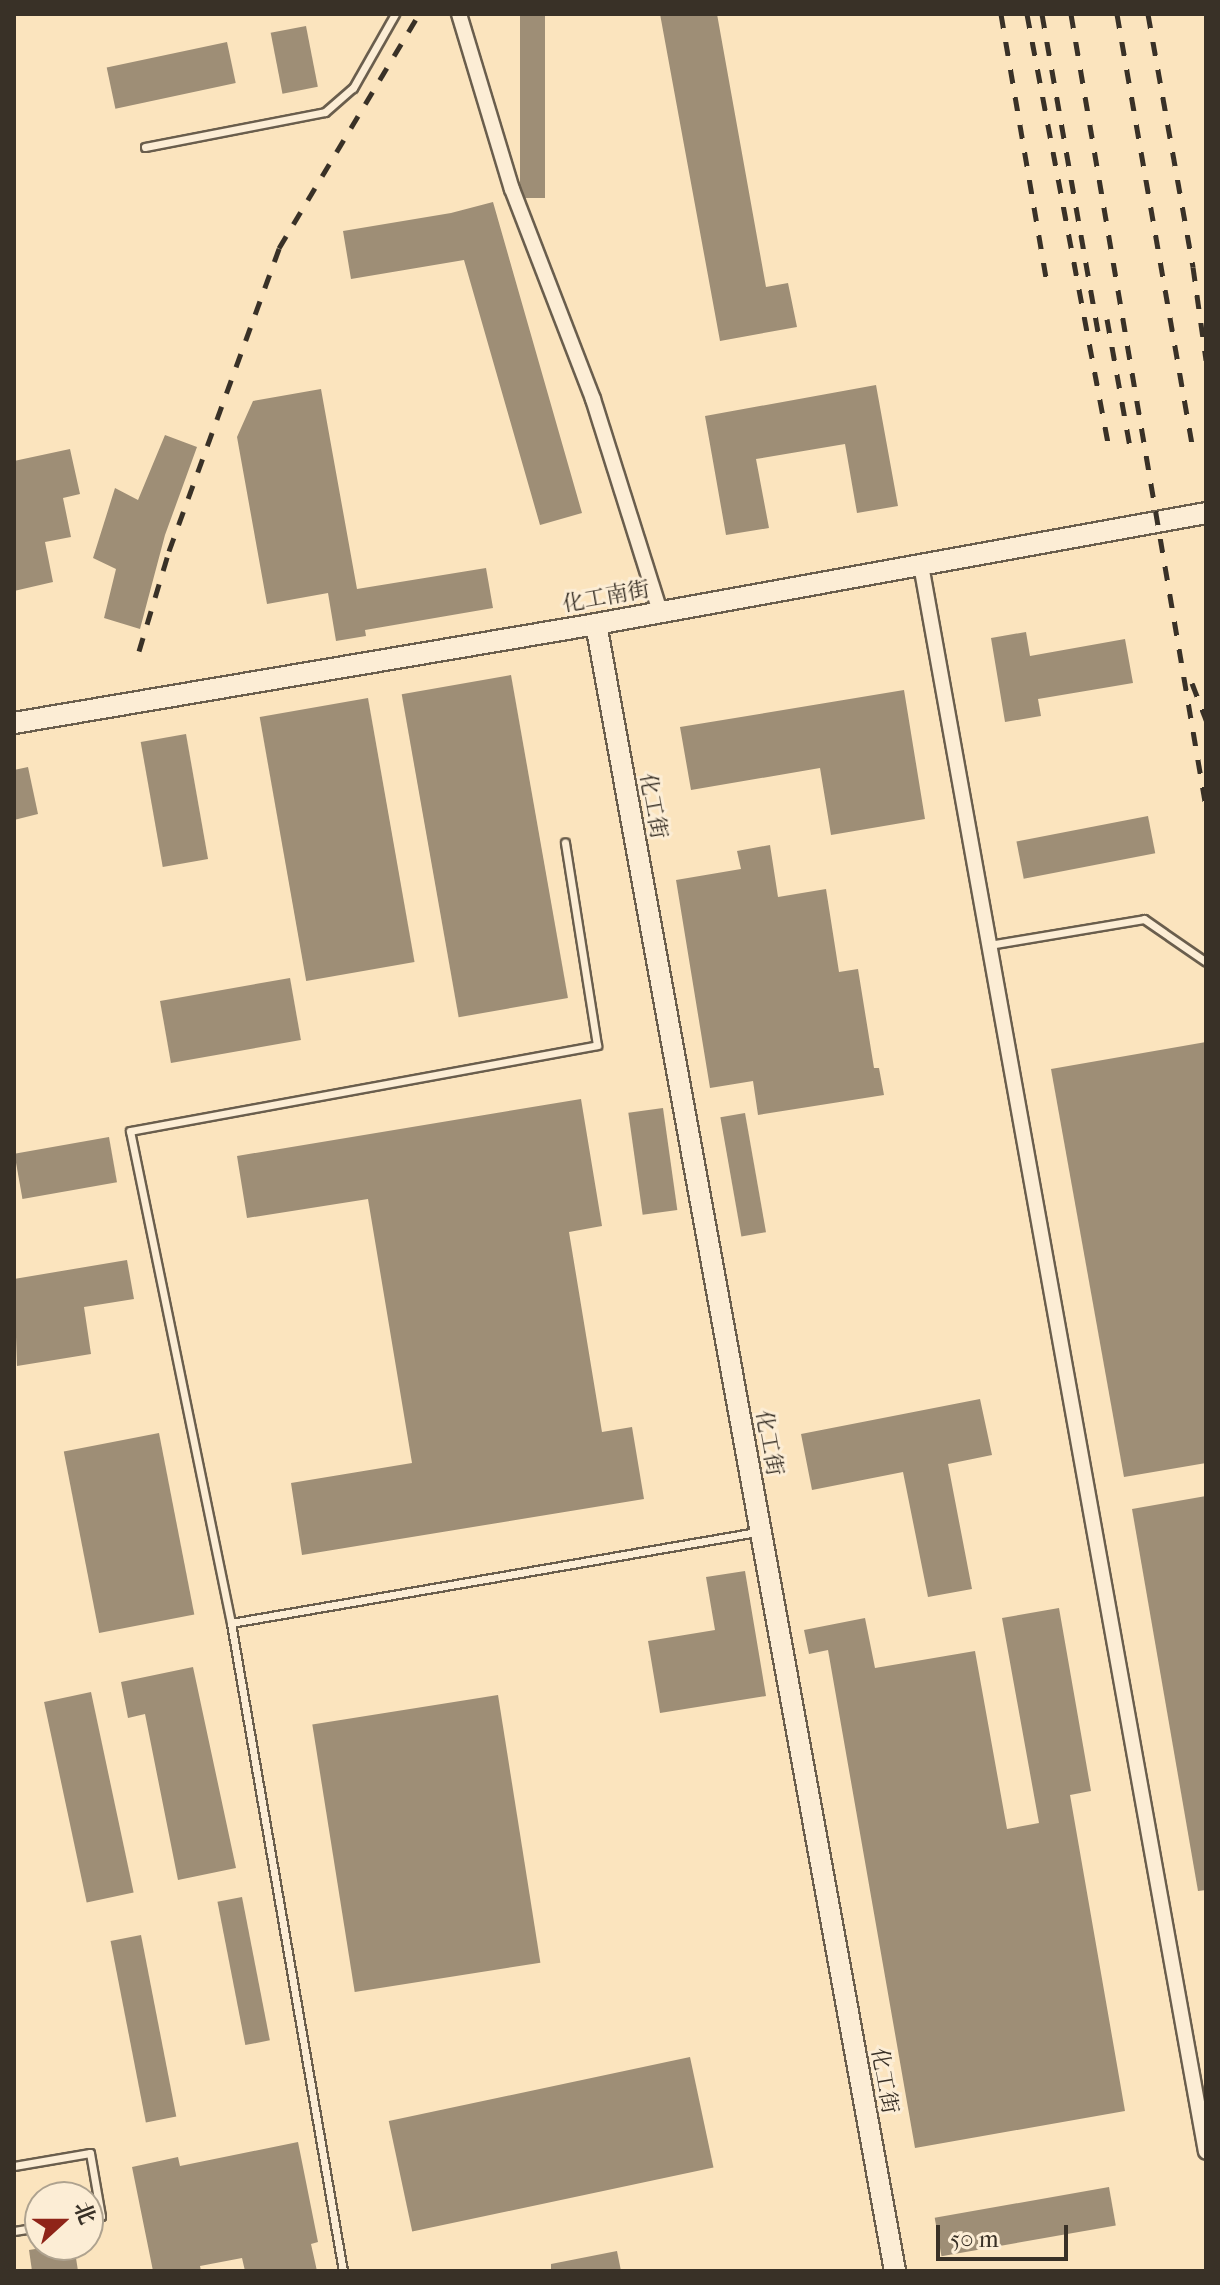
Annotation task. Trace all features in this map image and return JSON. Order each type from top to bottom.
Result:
[{"type":"street","points":[[459,14],[512,189],[593,399],[660,612]]},
{"type":"street","name":"化工南街","points":[[14,723],[596,624],[1206,513]]},
{"type":"street","points":[[921,565],[1206,2152]]},
{"type":"street","name":"化工街","points":[[596,624],[895,2271]]},
{"type":"lane","points":[[145,147],[325,112],[353,88],[395,14]]},
{"type":"lane","points":[[343,2271],[231,1623],[130,1131],[597,1045],[565,843]]},
{"type":"lane","points":[[989,945],[1144,919],[1206,962]]},
{"type":"lane","points":[[231,1623],[760,1531]]},
{"type":"lane","points":[[14,2166],[90,2153],[95,2181]]},
{"type":"building","points":[[520,14],[545,14],[545,198],[520,198]]},
{"type":"building","points":[[660,14],[717,14],[766,287],[788,283],[797,327],[720,341]]},
{"type":"building","points":[[306,26],[318,87],[282,94],[271,33]]},
{"type":"building","points":[[227,42],[236,83],[115,109],[107,68]]},
{"type":"building","points":[[493,202],[582,513],[540,525],[464,260],[351,279],[343,231],[451,213]]},
{"type":"building","points":[[876,385],[898,506],[857,513],[845,444],[756,459],[769,528],[726,535],[705,416]]},
{"type":"building","points":[[321,389],[357,589],[486,568],[493,608],[365,630],[366,636],[336,641],[328,593],[267,604],[237,437],[253,401]]},
{"type":"building","points":[[165,435],[197,447],[165,535],[140,629],[104,618],[116,569],[93,558],[115,488],[138,500]]},
{"type":"building","points":[[70,449],[80,494],[63,498],[71,537],[45,542],[53,582],[14,591],[14,461]]},
{"type":"building","points":[[1026,632],[1030,656],[1125,639],[1133,683],[1038,699],[1041,716],[1005,722],[991,638]]},
{"type":"building","points":[[511,675],[568,998],[459,1017],[402,694]]},
{"type":"building","points":[[904,690],[925,819],[831,835],[820,768],[691,790],[680,727]]},
{"type":"building","points":[[368,698],[415,962],[306,981],[260,717]]},
{"type":"building","points":[[186,734],[208,859],[163,867],[141,742]]},
{"type":"building","points":[[28,767],[38,814],[14,820],[14,770]]},
{"type":"building","points":[[1148,816],[1155,853],[1024,879],[1016,842]]},
{"type":"building","points":[[770,845],[778,897],[826,889],[839,972],[858,969],[874,1068],[879,1068],[884,1095],[758,1115],[753,1081],[710,1088],[676,880],[741,869],[737,851]]},
{"type":"building","points":[[290,978],[301,1040],[171,1063],[160,1001]]},
{"type":"building","points":[[1206,1042],[1206,1463],[1124,1477],[1051,1069]]},
{"type":"building","points":[[581,1099],[602,1226],[569,1232],[602,1432],[632,1427],[644,1499],[302,1555],[291,1483],[412,1463],[368,1199],[247,1218],[237,1156]]},
{"type":"building","points":[[663,1108],[677,1210],[643,1215],[628,1113]]},
{"type":"building","points":[[745,1113],[766,1232],[741,1237],[720,1117]]},
{"type":"building","points":[[109,1137],[117,1182],[22,1199],[14,1154]]},
{"type":"building","points":[[127,1260],[134,1299],[84,1307],[91,1354],[17,1366],[14,1279]]},
{"type":"building","points":[[980,1399],[992,1455],[948,1464],[972,1589],[928,1597],[903,1472],[812,1490],[801,1434]]},
{"type":"building","points":[[159,1433],[194,1615],[99,1633],[64,1452]]},
{"type":"building","points":[[1206,1496],[1206,1890],[1198,1891],[1132,1509]]},
{"type":"building","points":[[745,1571],[766,1696],[660,1713],[648,1641],[715,1630],[706,1577]]},
{"type":"building","points":[[1059,1608],[1091,1791],[1070,1795],[1125,2111],[915,2148],[828,1650],[809,1654],[804,1630],[865,1618],[875,1668],[975,1651],[1007,1829],[1039,1823],[1002,1618]]},
{"type":"building","points":[[193,1667],[236,1868],[178,1880],[145,1714],[128,1718],[121,1682]]},
{"type":"building","points":[[91,1692],[134,1893],[87,1903],[44,1702]]},
{"type":"building","points":[[498,1695],[540,1963],[355,1992],[312,1724]]},
{"type":"building","points":[[242,1897],[270,2040],[245,2045],[217,1902]]},
{"type":"building","points":[[141,1935],[176,2117],[146,2123],[111,1941]]},
{"type":"building","points":[[690,2057],[713,2168],[412,2232],[389,2121]]},
{"type":"building","points":[[298,2142],[318,2242],[311,2244],[317,2271],[245,2271],[242,2258],[200,2266],[201,2271],[153,2271],[132,2167],[178,2157],[180,2166]]},
{"type":"building","points":[[1109,2187],[1116,2225],[941,2256],[935,2218]]},
{"type":"building","points":[[617,2251],[621,2271],[551,2271],[551,2264]]},
{"type":"building","points":[[31,2261],[76,2261],[78,2271],[32,2271]]},
{"type":"railway","points":[[139,651],[169,551],[279,248],[419,14]]},
{"type":"railway","points":[[1001,14],[1048,289]]},
{"type":"railway","points":[[1027,14],[1110,453]]},
{"type":"railway","points":[[1042,14],[1099,337]]},
{"type":"railway","points":[[1071,14],[1206,807]]},
{"type":"railway","points":[[1117,14],[1194,453]]},
{"type":"railway","points":[[1148,14],[1193,267],[1206,360]]},
{"type":"railway","points":[[1107,319],[1131,453]]},
{"type":"railway","points":[[1192,683],[1206,720]]}]
